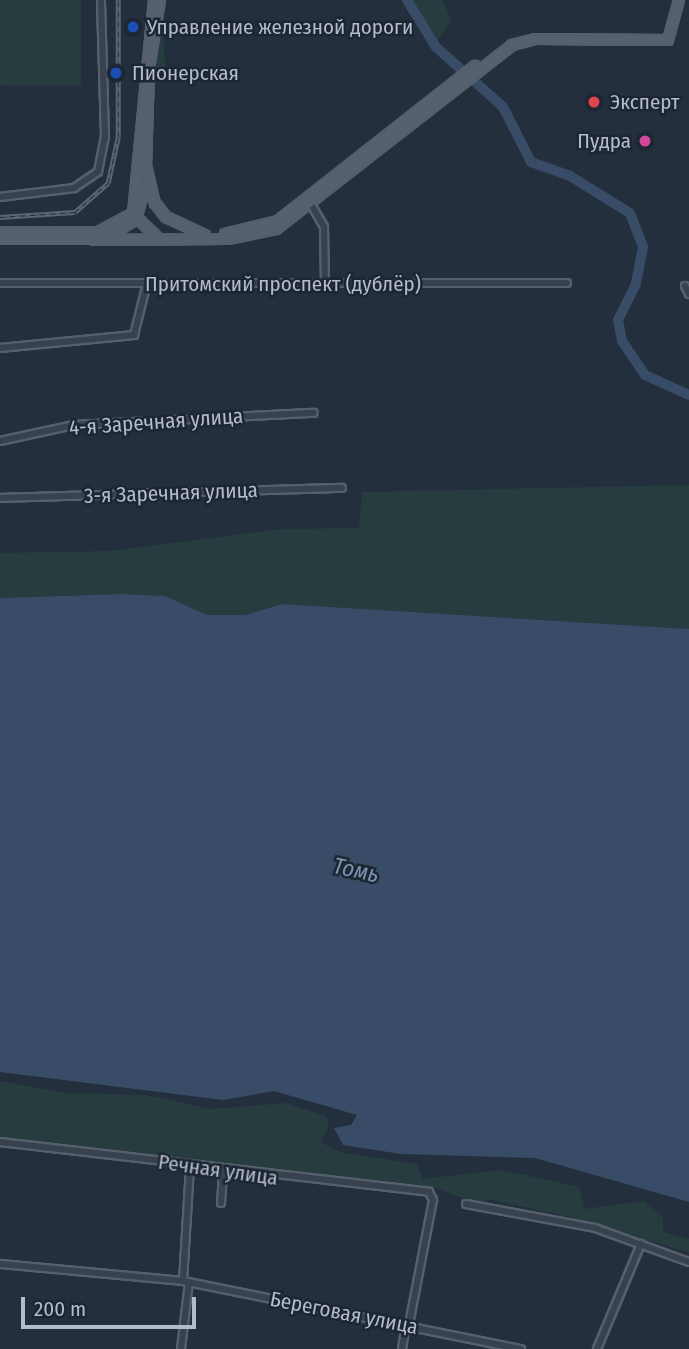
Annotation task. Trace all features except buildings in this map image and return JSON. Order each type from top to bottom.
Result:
[{"type":"main road","points":[[154,0],[135,216],[149,234],[160,239]]},
{"type":"main road","points":[[117,234],[145,203],[149,69],[160,0]]},
{"type":"main road","points":[[0,232],[160,239],[261,234],[310,202],[494,55],[530,35],[668,38],[679,0]]},
{"type":"main road","points":[[146,165],[159,209],[200,235]]},
{"type":"main road","points":[[0,239],[117,234],[200,235],[261,227],[310,202]]},
{"type":"main road","points":[[94,236],[118,227],[135,216]]},
{"type":"street","points":[[0,197],[74,188],[98,172],[105,137],[101,0]]},
{"type":"street","points":[[310,202],[326,239],[326,284]]},
{"type":"street","points":[[0,348],[134,335],[147,283]]},
{"type":"street","name":"Притомский проспект (дублёр)","points":[[0,284],[567,283]]},
{"type":"street","points":[[685,286],[689,294]]},
{"type":"street","name":"4-я Заречная улица","points":[[0,441],[75,425],[314,413]]},
{"type":"street","name":"3-я Заречная улица","points":[[0,498],[342,488]]},
{"type":"street","name":"Речная улица","points":[[0,1142],[223,1171],[429,1192],[433,1200],[407,1325]]},
{"type":"street","points":[[181,1349],[190,1166]]},
{"type":"street","points":[[221,1203],[223,1171]]},
{"type":"street","points":[[466,1204],[500,1206],[641,1244],[689,1262]]},
{"type":"street","points":[[597,1349],[641,1244]]},
{"type":"street","name":"Береговая улица","points":[[0,1264],[186,1282],[521,1349]]},
{"type":"street","points":[[402,1349],[407,1325]]},
{"type":"green space","points":[[0,0],[81,0],[81,86],[0,85]]},
{"type":"green space","points":[[413,0],[443,0],[451,21],[437,41]]},
{"type":"green space","points":[[162,21],[166,75],[162,77],[150,71]]},
{"type":"green space","points":[[689,485],[689,629],[282,604],[245,615],[207,615],[165,596],[123,594],[0,598],[0,553],[110,551],[281,529],[359,528],[362,492]]},
{"type":"green space","points":[[0,1081],[65,1093],[146,1095],[212,1109],[286,1103],[326,1116],[329,1127],[320,1142],[344,1153],[417,1164],[422,1179],[502,1170],[579,1187],[584,1209],[644,1201],[663,1218],[663,1232],[689,1239],[689,1253],[578,1219],[488,1199],[479,1204],[436,1188],[0,1138]]},
{"type":"water","name":"Томь","points":[[123,594],[165,596],[207,615],[245,615],[282,604],[689,629],[689,1202],[535,1158],[401,1154],[343,1145],[334,1128],[351,1125],[357,1115],[274,1091],[223,1100],[0,1072],[0,598]]},
{"type":"waterway","points":[[407,0],[436,47],[503,107],[531,162],[570,176],[630,213],[643,247],[636,284],[618,320],[622,341],[645,375],[689,395]]},
{"type":"railway","points":[[0,217],[75,212],[108,183],[118,137],[118,0]]},
{"type":"place","name":"Управление железной дороги","points":[[133,27]]},
{"type":"place","name":"Пионерская","points":[[116,73]]},
{"type":"place","name":"Эксперт","points":[[594,102]]},
{"type":"place","name":"Пудра","points":[[645,141]]}]
